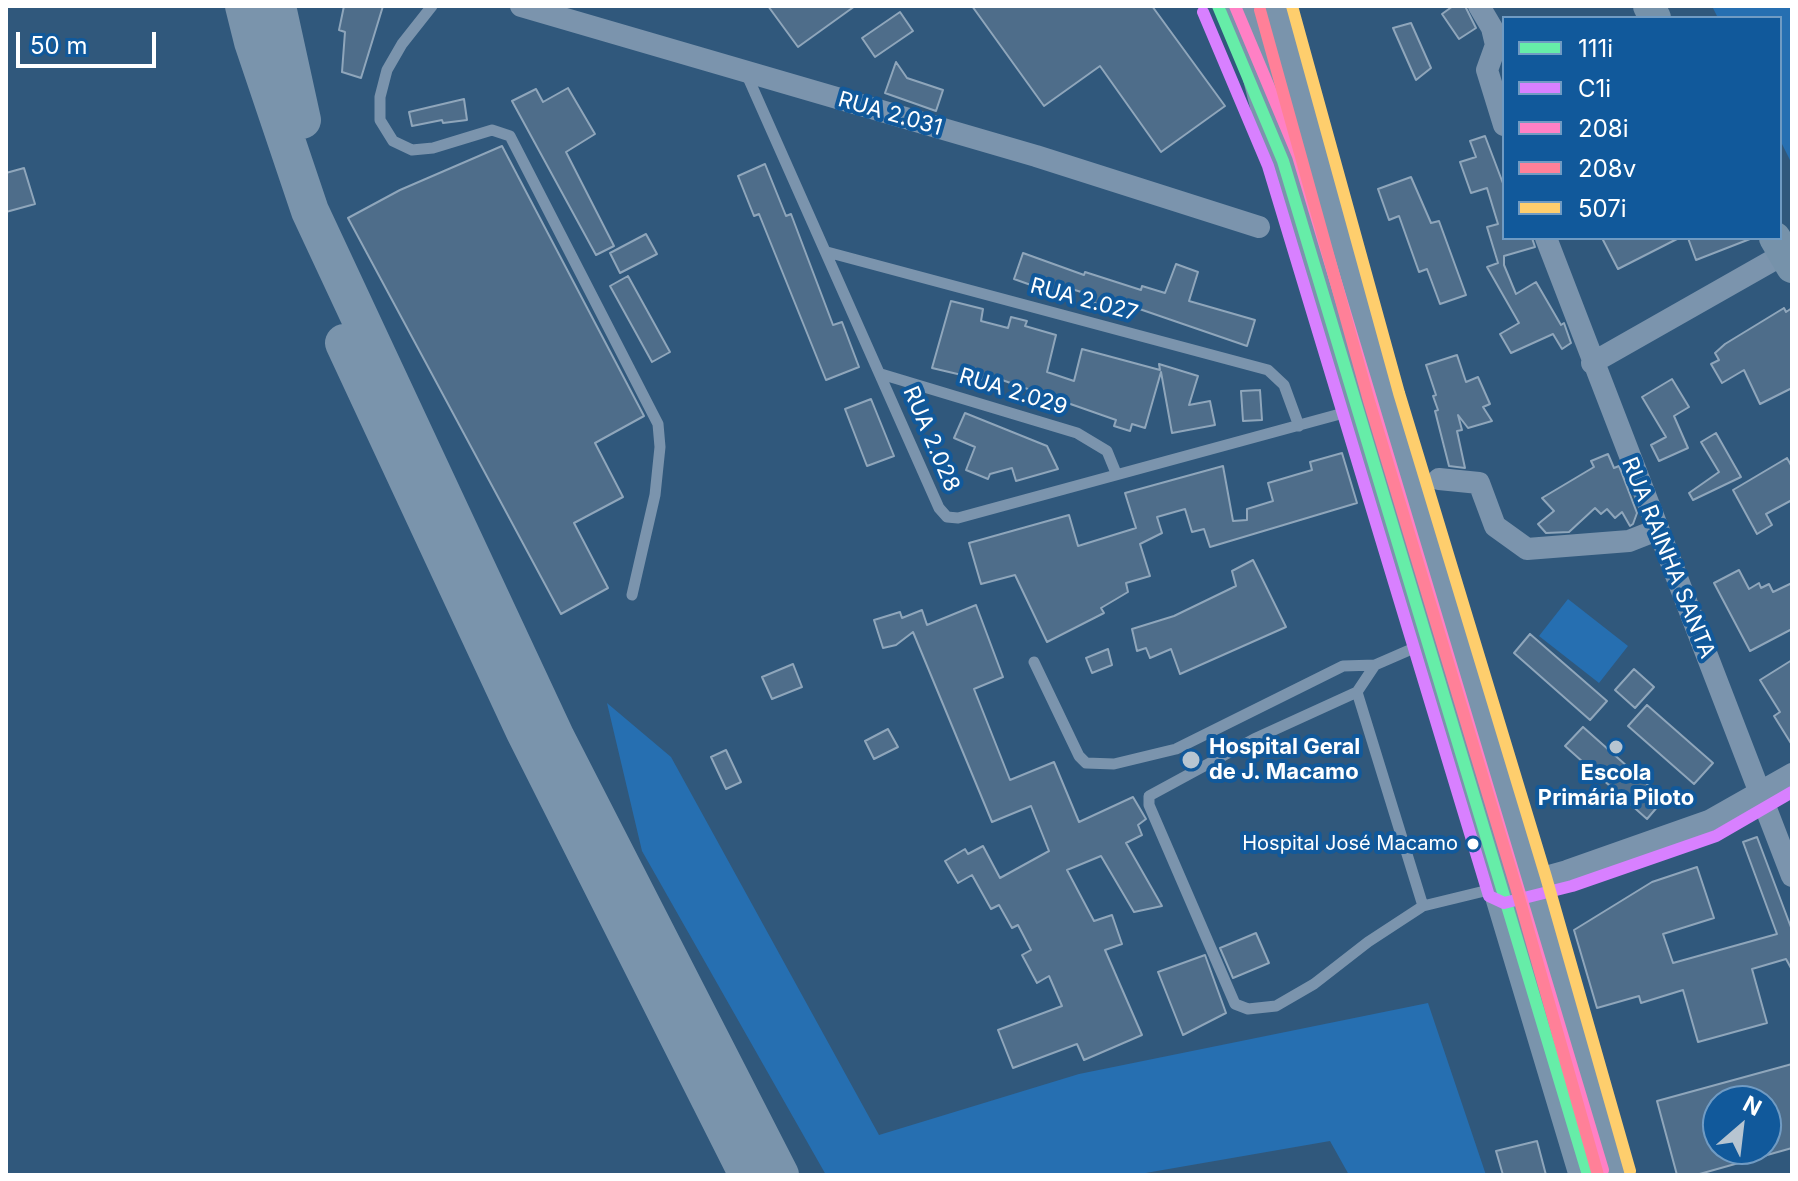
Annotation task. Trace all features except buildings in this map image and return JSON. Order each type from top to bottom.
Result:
[{"type":"highway","points":[[223,6],[244,88],[289,217],[349,355],[525,732],[748,1175]]},
{"type":"highway","points":[[244,6],[310,211],[556,738],[780,1175]]},
{"type":"highway","points":[[277,6],[320,194],[371,341]]},
{"type":"highway","points":[[1218,6],[1283,161]]},
{"type":"highway","points":[[1244,6],[1283,161],[1485,838],[1516,884],[1615,1175]]},
{"type":"highway","points":[[1275,6],[1516,884],[1588,1175]]},
{"type":"street","name":"RUA 2.031","points":[[521,6],[1036,156],[1259,227]]},
{"type":"street","points":[[1479,6],[1492,28],[1496,45],[1487,70],[1502,119]]},
{"type":"street","name":"RUA RAINHA SANTA","points":[[1547,240],[1792,876]]},
{"type":"street","points":[[1592,363],[1786,253]]},
{"type":"street","points":[[1439,479],[1479,483],[1495,526],[1527,549],[1629,541],[1657,530]]},
{"type":"street","points":[[1516,884],[1709,821],[1792,774]]},
{"type":"lane","points":[[432,6],[402,44],[387,70],[380,97],[380,120],[393,141],[412,150],[433,148],[492,130],[510,136],[658,424],[660,447],[655,495],[632,595]]},
{"type":"lane","name":"RUA 2.028","points":[[745,73],[939,508],[947,517],[958,518],[1359,409]]},
{"type":"lane","name":"RUA 2.027","points":[[827,252],[1268,370],[1284,385],[1299,426]]},
{"type":"lane","name":"RUA 2.029","points":[[881,374],[1077,433],[1107,451],[1116,473]]},
{"type":"lane","points":[[1034,662],[1079,756],[1094,765],[1114,764],[1176,749],[1343,666],[1375,665],[1428,642]]},
{"type":"lane","points":[[1375,665],[1357,692],[1154,790],[1149,796],[1149,805],[1235,1004],[1248,1009],[1276,1006],[1314,984],[1368,942],[1423,906],[1516,884]]},
{"type":"lane","points":[[1357,692],[1423,906]]},
{"type":"shaded area","points":[[1712,6],[1792,6],[1792,164],[1782,144],[1782,16],[1717,16]]},
{"type":"shaded area","points":[[1568,599],[1628,646],[1599,683],[1539,636]]},
{"type":"shaded area","points":[[607,703],[671,757],[879,1135],[1079,1074],[1428,1003],[1486,1175],[1349,1175],[1330,1141],[1134,1175],[826,1175],[642,851]]},
{"type":"transit line","name":"111i","points":[[1218,6],[1283,161],[1588,1175]]},
{"type":"transit line","name":"208i","points":[[1235,6],[1298,156],[1603,1170]]},
{"type":"transit line","name":"507i","points":[[1292,6],[1399,393],[1546,877],[1630,1171]]},
{"type":"transit line","name":"208v","points":[[1260,10],[1369,401],[1516,887],[1598,1175]]},
{"type":"transit line","name":"C1i","points":[[1203,12],[1268,166],[1489,896],[1504,903],[1572,886],[1716,836],[1792,792]]},
{"type":"place","name":"Escola Primária Piloto","points":[[1616,747]]},
{"type":"place","name":"Hospital Geral de J. Macamo","points":[[1191,760]]},
{"type":"place","name":"Hospital José Macamo","points":[[1473,844]]}]
